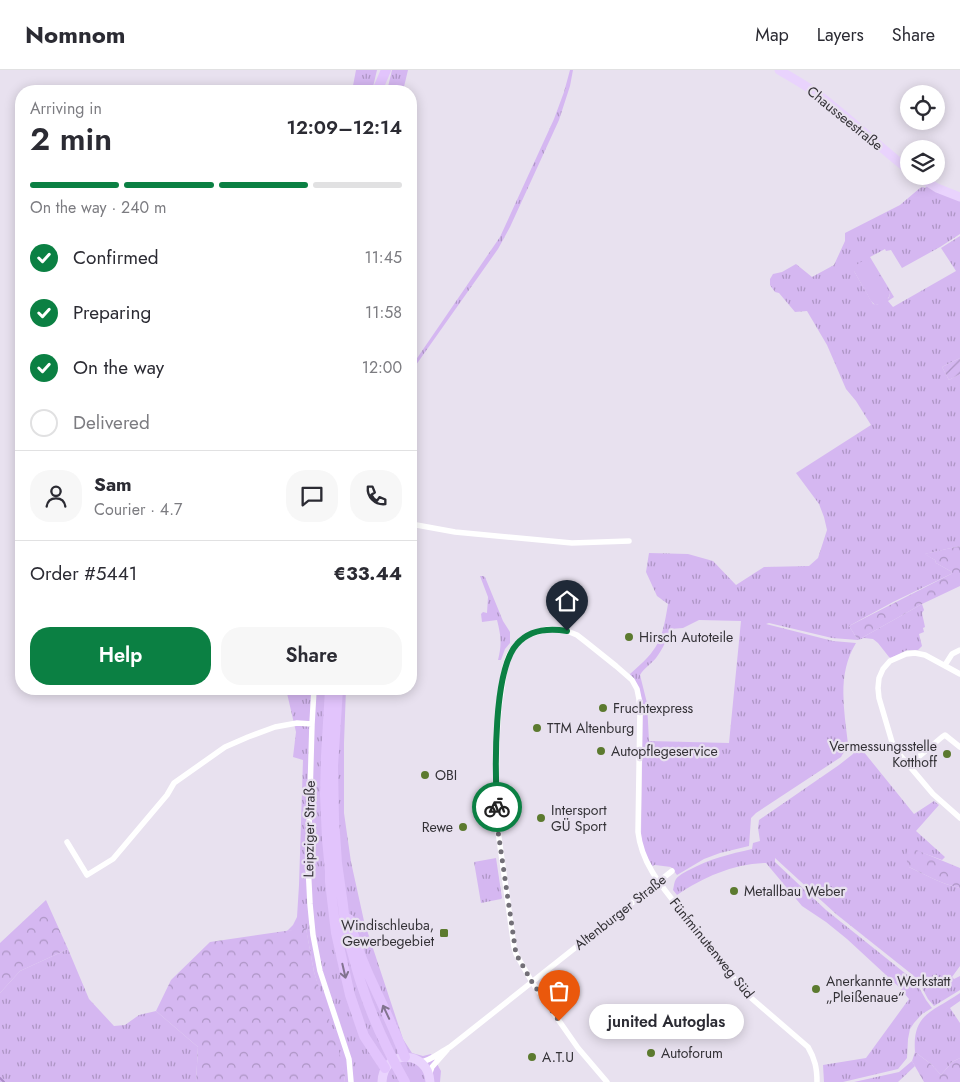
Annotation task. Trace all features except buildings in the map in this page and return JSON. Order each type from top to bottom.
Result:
[{"type":"highway","points":[[381,85],[385,70]]},
{"type":"highway","points":[[330,695],[325,794],[330,882],[336,933],[350,996],[364,1036],[386,1068]]},
{"type":"highway","points":[[338,695],[333,791],[337,863],[346,932]]},
{"type":"highway","points":[[330,871],[342,923],[364,992],[386,1046],[405,1082]]},
{"type":"highway","points":[[343,905],[348,914],[366,970],[398,1036],[405,1057]]},
{"type":"main road","name":"Chausseestraße","points":[[778,70],[808,87],[827,101],[900,163]]},
{"type":"main road","points":[[932,185],[960,197]]},
{"type":"main road","points":[[382,1082],[383,1073],[388,1064],[396,1059],[405,1057],[413,1058],[420,1062],[426,1068],[429,1079]]},
{"type":"street","points":[[417,525],[455,532],[572,543],[629,541]]},
{"type":"street","name":"Fünfminutenweg Süd","points":[[532,982],[514,947],[498,831],[496,795],[497,737],[499,708],[505,667],[509,655],[521,640],[532,634],[555,629],[578,635],[632,680],[637,690],[640,709],[638,832],[645,860],[658,881],[740,986],[750,997],[808,1047],[814,1056],[818,1069],[817,1082]]},
{"type":"street","points":[[945,665],[952,654],[960,650]]},
{"type":"street","points":[[960,674],[925,655],[906,654],[890,661],[883,669],[879,678],[878,688],[879,698],[892,742],[900,755],[933,794],[960,818]]},
{"type":"street","name":"Leipziger Straße","points":[[314,695],[308,872],[313,935],[320,971],[349,1059],[351,1082]]},
{"type":"street","points":[[67,842],[87,875],[113,859],[167,795],[174,783],[225,747],[274,727],[296,723],[312,724]]},
{"type":"street","points":[[909,765],[942,736],[946,735],[960,747]]},
{"type":"street","name":"Altenburger Straße","points":[[429,1079],[432,1067],[450,1047],[672,871]]},
{"type":"street","points":[[532,982],[578,1048],[607,1082]]},
{"type":"street","name":"Altenburger Straße","points":[[420,1062],[427,1061],[450,1047]]},
{"type":"green space","points":[[356,70],[377,70],[373,85],[353,85]]},
{"type":"green space","points":[[392,70],[408,70],[404,85],[388,85]]},
{"type":"green space","points":[[570,70],[573,70],[559,120],[510,227],[498,249],[417,364],[417,358],[500,237],[554,119]]},
{"type":"green space","points":[[927,186],[960,201],[960,234],[902,268],[891,250],[886,251],[885,249],[870,257],[894,297],[888,301],[893,307],[956,271],[941,248],[960,236],[960,358],[942,367],[949,380],[960,374],[960,546],[925,554],[952,572],[951,574],[849,626],[858,640],[832,638],[769,623],[766,624],[833,641],[856,643],[846,667],[844,679],[843,692],[848,744],[841,757],[756,813],[751,818],[749,846],[704,859],[677,875],[671,867],[652,866],[644,851],[641,837],[643,702],[630,674],[647,658],[658,644],[664,627],[668,604],[657,596],[646,572],[649,553],[688,554],[713,561],[736,585],[764,567],[809,566],[818,558],[827,530],[824,517],[819,504],[796,473],[871,425],[846,389],[827,345],[807,311],[795,312],[779,293],[775,292],[770,285],[770,279],[773,274],[782,272],[796,264],[812,277],[834,265],[845,241],[845,233],[900,205],[920,188]],"holes":[[[854,271],[890,293],[889,298],[877,305],[873,304]],[[699,620],[741,621],[729,743],[649,741],[647,703],[640,675],[658,655],[670,629],[683,628]]]},
{"type":"green space","points":[[865,260],[871,262],[890,293],[885,302],[875,305],[871,301],[854,271],[856,265]]},
{"type":"green space","points":[[960,358],[960,374],[949,380],[942,367]]},
{"type":"green space","points":[[960,546],[960,586],[922,604],[858,640],[849,626],[951,574],[952,572],[924,554]]},
{"type":"green space","points":[[480,576],[485,577],[503,621],[510,632],[510,643],[505,649],[501,660],[498,660],[501,640],[497,620],[482,622],[481,614],[483,612],[487,613],[488,597]]},
{"type":"green space","points":[[922,604],[925,627],[923,628],[924,632],[919,634],[922,646],[918,650],[907,650],[891,658],[873,639],[864,638],[858,640]]},
{"type":"green space","points":[[287,695],[346,695],[344,813],[351,862],[364,921],[403,1039],[412,1053],[423,1056],[431,1054],[441,1071],[440,1082],[344,1082],[345,1076],[314,972],[306,929],[287,931],[297,917],[299,885],[303,760],[293,757],[296,732]]},
{"type":"green space","points":[[859,746],[914,814],[934,801],[939,805],[916,831],[945,857],[942,860],[909,848],[909,867],[940,882],[960,888],[960,966],[952,977],[954,979],[960,976],[960,990],[934,1006],[914,976],[836,914],[775,858],[775,862],[826,910],[916,982],[932,1008],[922,1014],[910,1029],[907,1058],[898,1069],[843,1082],[824,1082],[823,1065],[866,1058],[909,999],[899,987],[847,939],[802,906],[766,863],[730,869],[708,877],[677,895],[673,890],[676,879],[687,871],[712,860],[752,849],[753,843],[760,841],[759,820],[839,765],[853,754]]},
{"type":"green space","points":[[909,847],[960,868],[960,888],[940,882],[909,867],[906,857]]},
{"type":"green space","points":[[496,858],[502,898],[481,903],[474,862]]},
{"type":"green space","points":[[46,900],[68,949],[20,971],[0,993],[0,943]]},
{"type":"green space","points":[[306,928],[314,972],[338,1047],[345,1076],[344,1082],[196,1082],[198,1047],[156,1011],[171,980],[210,942]]},
{"type":"green space","points":[[68,949],[89,999],[114,1026],[125,1025],[139,1015],[156,1011],[198,1047],[196,1082],[0,1082],[0,993],[20,971]]},
{"type":"green space","points":[[960,993],[960,1001],[950,1008],[960,1023],[960,1058],[952,1062],[941,1075],[931,1064],[915,1052],[917,1029],[926,1015]]},
{"type":"green space","points":[[915,1052],[931,1064],[941,1075],[952,1062],[960,1058],[960,1082],[924,1082],[912,1061]]},
{"type":"green space","points":[[912,1061],[915,1066],[898,1082],[854,1082],[899,1072]]},
{"type":"waterway","points":[[0,1078],[4,1082]]},
{"type":"way so far","points":[[497,807],[498,831],[516,954],[532,982],[559,1021]]},
{"type":"place","name":"Hirsch Autoteile","points":[[629,637]]},
{"type":"place","name":"Fruchtexpress","points":[[603,708]]},
{"type":"place","name":"TTM Altenburg","points":[[537,728]]},
{"type":"place","name":"Autopflegeservice","points":[[601,751]]},
{"type":"place","name":"Vermessungsstelle Kotthoff","points":[[947,754]]},
{"type":"place","name":"OBI","points":[[425,775]]},
{"type":"place","name":"Intersport GÜ Sport","points":[[541,818]]},
{"type":"place","name":"Rewe","points":[[463,827]]},
{"type":"place","name":"Metallbau Weber","points":[[734,891]]},
{"type":"place","name":"Windischleuba, Gewerbegebiet","points":[[444,933]]},
{"type":"place","name":"Anerkannte Werkstatt „Pleißenaue“","points":[[816,989]]},
{"type":"place","name":"junited Autoglas","points":[[559,1021]]},
{"type":"place","name":"Autoforum","points":[[651,1053]]},
{"type":"place","name":"A.T.U","points":[[532,1057]]},
{"type":"route","points":[[497,807],[499,708],[505,667],[509,655],[521,640],[538,631],[548,629],[567,631]]}]
